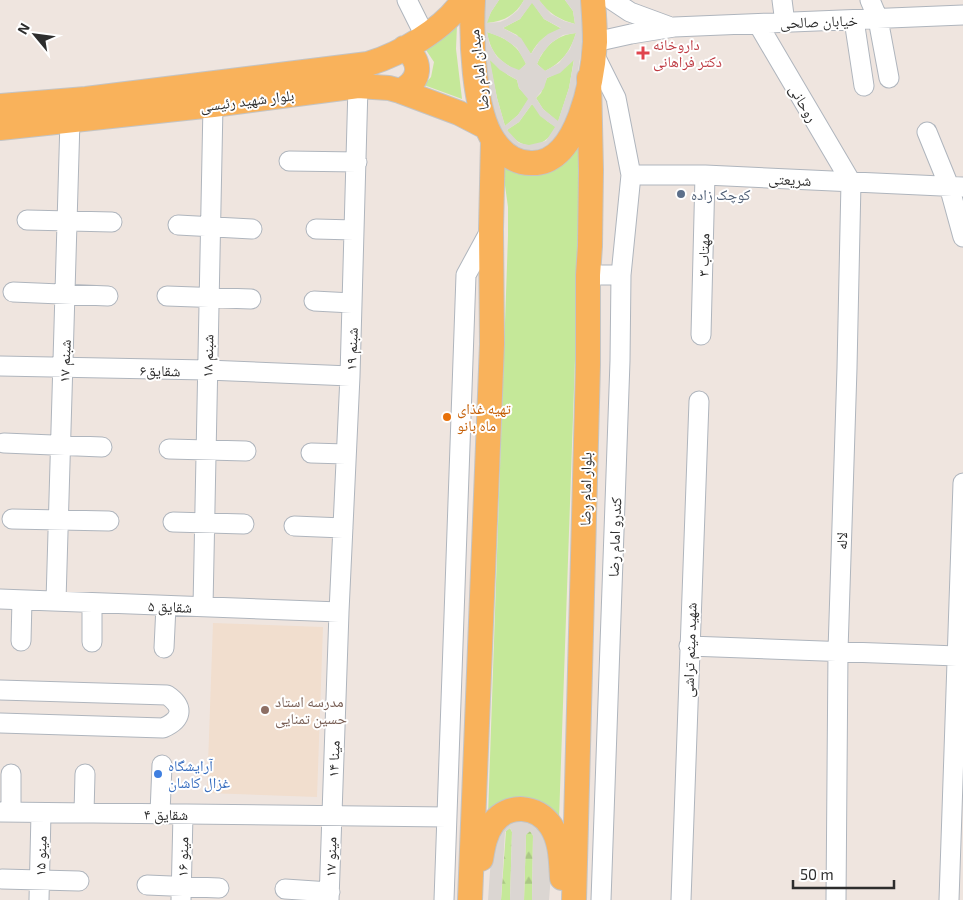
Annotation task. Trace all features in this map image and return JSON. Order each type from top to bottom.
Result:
[{"type":"main road","name":"بلوار شهید رئیسی","points":[[0,106],[86,99],[356,66],[381,60],[425,36],[433,31],[463,0]]},
{"type":"main road","name":"میدان امام رضا","points":[[473,0],[473,52],[476,83],[490,134]]},
{"type":"main road","points":[[490,134],[508,156],[516,160],[535,164],[549,158],[564,146],[577,126],[585,103],[594,47],[593,0]]},
{"type":"main road","points":[[400,91],[412,82],[418,64],[416,58],[404,48]]},
{"type":"main road","name":"بلوار امام رضا","points":[[574,900],[592,170],[589,78]]},
{"type":"main road","name":"بلوار شهید رئیسی","points":[[0,128],[213,105],[358,86],[389,88],[400,91],[458,113],[490,134]]},
{"type":"main road","points":[[472,900],[492,344],[490,134]]},
{"type":"main road","points":[[472,900],[487,832],[500,816],[520,808],[530,810],[544,818],[554,832],[560,854],[564,900]]},
{"type":"street","points":[[406,0],[425,36]]},
{"type":"street","points":[[612,0],[628,6],[650,21],[674,27]]},
{"type":"street","points":[[782,0],[785,23]]},
{"type":"street","points":[[870,0],[878,19],[889,78]]},
{"type":"street","name":"خیابان صالحی","points":[[674,27],[963,15]]},
{"type":"street","points":[[854,20],[864,86]]},
{"type":"street","name":"روحانی","points":[[758,24],[851,182]]},
{"type":"street","points":[[594,47],[631,34],[674,27]]},
{"type":"street","name":"کندرو امام رضا","points":[[594,47],[616,98],[631,175],[621,275],[620,361],[602,900]]},
{"type":"street","name":"شبنم ۱۹","points":[[339,612],[350,376],[358,86]]},
{"type":"street","name":"شبنم ۱۸","points":[[203,607],[213,105]]},
{"type":"street","name":"شبنم ۱۷","points":[[56,602],[70,120]]},
{"type":"street","points":[[926,132],[956,187],[963,237]]},
{"type":"street","points":[[290,161],[356,162]]},
{"type":"street","name":"شریعتی","points":[[631,175],[705,175],[956,187]]},
{"type":"street","name":"مهتاب ۳","points":[[701,335],[705,175]]},
{"type":"street","name":"لاله","points":[[836,900],[838,651],[851,182]]},
{"type":"street","points":[[27,220],[112,222]]},
{"type":"street","points":[[178,225],[252,229]]},
{"type":"street","points":[[316,229],[354,230]]},
{"type":"street","points":[[444,900],[466,275],[491,229]]},
{"type":"street","points":[[588,275],[621,275]]},
{"type":"street","points":[[13,292],[108,296]]},
{"type":"street","points":[[167,296],[251,299]]},
{"type":"street","points":[[314,301],[352,303]]},
{"type":"street","name":"شقایق۶","points":[[0,366],[207,370],[350,376]]},
{"type":"street","name":"شهید میثم تراشی","points":[[681,900],[699,401]]},
{"type":"street","points":[[4,443],[102,447]]},
{"type":"street","points":[[169,449],[206,451],[246,450]]},
{"type":"street","points":[[311,453],[346,454]]},
{"type":"street","points":[[949,900],[963,483]]},
{"type":"street","points":[[12,519],[109,521]]},
{"type":"street","points":[[173,522],[244,524]]},
{"type":"street","points":[[294,526],[343,528]]},
{"type":"street","name":"شقایق ۵","points":[[0,599],[339,612]]},
{"type":"street","points":[[21,641],[22,600]]},
{"type":"street","points":[[92,603],[92,642]]},
{"type":"street","points":[[164,648],[166,606]]},
{"type":"street","name":"مینا ۱۴","points":[[331,815],[339,612]]},
{"type":"street","points":[[689,646],[957,656]]},
{"type":"street","points":[[0,690],[167,696],[176,701],[179,708],[178,716],[173,724],[163,728],[0,723]]},
{"type":"street","points":[[160,814],[162,765]]},
{"type":"street","points":[[5,812],[11,774]]},
{"type":"street","points":[[84,813],[86,774]]},
{"type":"street","name":"شقایق ۴","points":[[5,812],[447,817]]},
{"type":"street","name":"مینو ۱۵","points":[[39,900],[41,813]]},
{"type":"street","name":"مینو ۱۶","points":[[181,893],[183,814]]},
{"type":"street","name":"مینو ۱۷","points":[[329,896],[331,815]]},
{"type":"street","points":[[2,879],[79,881]]},
{"type":"street","points":[[147,885],[181,893],[219,888]]},
{"type":"street","points":[[285,889],[329,896]]},
{"type":"shaded area","points":[[482,0],[499,0],[491,12],[487,23],[500,22],[507,19],[518,10],[524,0],[539,0],[551,14],[575,24],[573,11],[565,0],[581,0],[583,22],[582,46],[574,96],[562,130],[547,149],[525,152],[505,140],[494,115],[486,82]],"holes":[[[532,3],[544,19],[561,28],[548,34],[539,42],[531,54],[521,38],[503,28],[520,19]],[[487,32],[503,38],[517,48],[526,64],[519,70],[509,66],[497,57],[490,45]],[[576,33],[570,49],[559,63],[545,71],[537,64],[541,55],[551,43],[563,35]],[[490,60],[500,70],[517,80],[519,88],[528,99],[518,115],[505,126],[497,98]],[[574,60],[569,88],[558,121],[543,109],[536,98],[544,88],[547,78],[560,73]],[[532,104],[540,116],[555,127],[546,141],[529,145],[519,143],[507,130],[519,122]]]},
{"type":"shaded area","name":"مدرسه استاد حسین تمنایی","points":[[213,623],[323,627],[317,797],[207,793]]},
{"type":"shaded area","points":[[519,814],[547,832],[551,875],[549,900],[532,900],[533,836],[530,831],[526,835],[524,900],[510,900],[512,832],[510,828],[505,832],[501,900],[488,900],[494,833]]},
{"type":"green space","points":[[499,0],[524,0],[513,14],[498,21],[486,23],[491,12]]},
{"type":"green space","points":[[539,0],[565,0],[573,11],[575,24],[564,20],[546,9]]},
{"type":"green space","points":[[532,2],[544,19],[562,29],[544,38],[531,54],[517,35],[503,28],[520,19]]},
{"type":"green space","points":[[457,25],[456,49],[462,99],[424,85],[431,77],[434,62],[426,50]]},
{"type":"green space","points":[[487,32],[500,37],[515,47],[526,64],[519,71],[506,64],[497,56],[488,39]]},
{"type":"green space","points":[[576,33],[561,60],[551,68],[545,71],[537,64],[552,42],[563,36]]},
{"type":"green space","points":[[489,59],[517,80],[519,88],[529,99],[518,115],[505,126],[497,98]]},
{"type":"green space","points":[[574,59],[569,88],[558,122],[543,109],[536,98],[541,93],[547,78],[562,70]]},
{"type":"green space","points":[[532,104],[547,121],[556,127],[551,135],[539,144],[525,145],[513,137],[507,130],[519,122]]},
{"type":"green space","points":[[583,130],[559,819],[488,816],[508,236],[508,207],[502,164],[539,173],[559,167],[575,151]]},
{"type":"green space","points":[[510,828],[512,832],[510,900],[501,900],[506,831]]},
{"type":"green space","points":[[530,831],[533,835],[532,900],[524,900],[526,834]]},
{"type":"place","name":"داروخانه دکتر فراهانی","points":[[643,53]]},
{"type":"place","name":"کوچک زاده","points":[[681,194]]},
{"type":"place","name":"تهیه غذای ماه بانو","points":[[447,417]]},
{"type":"place","name":"مدرسه استاد حسین تمنایی","points":[[265,710]]},
{"type":"place","name":"آرایشگاه غزال کاشان","points":[[158,774]]}]
